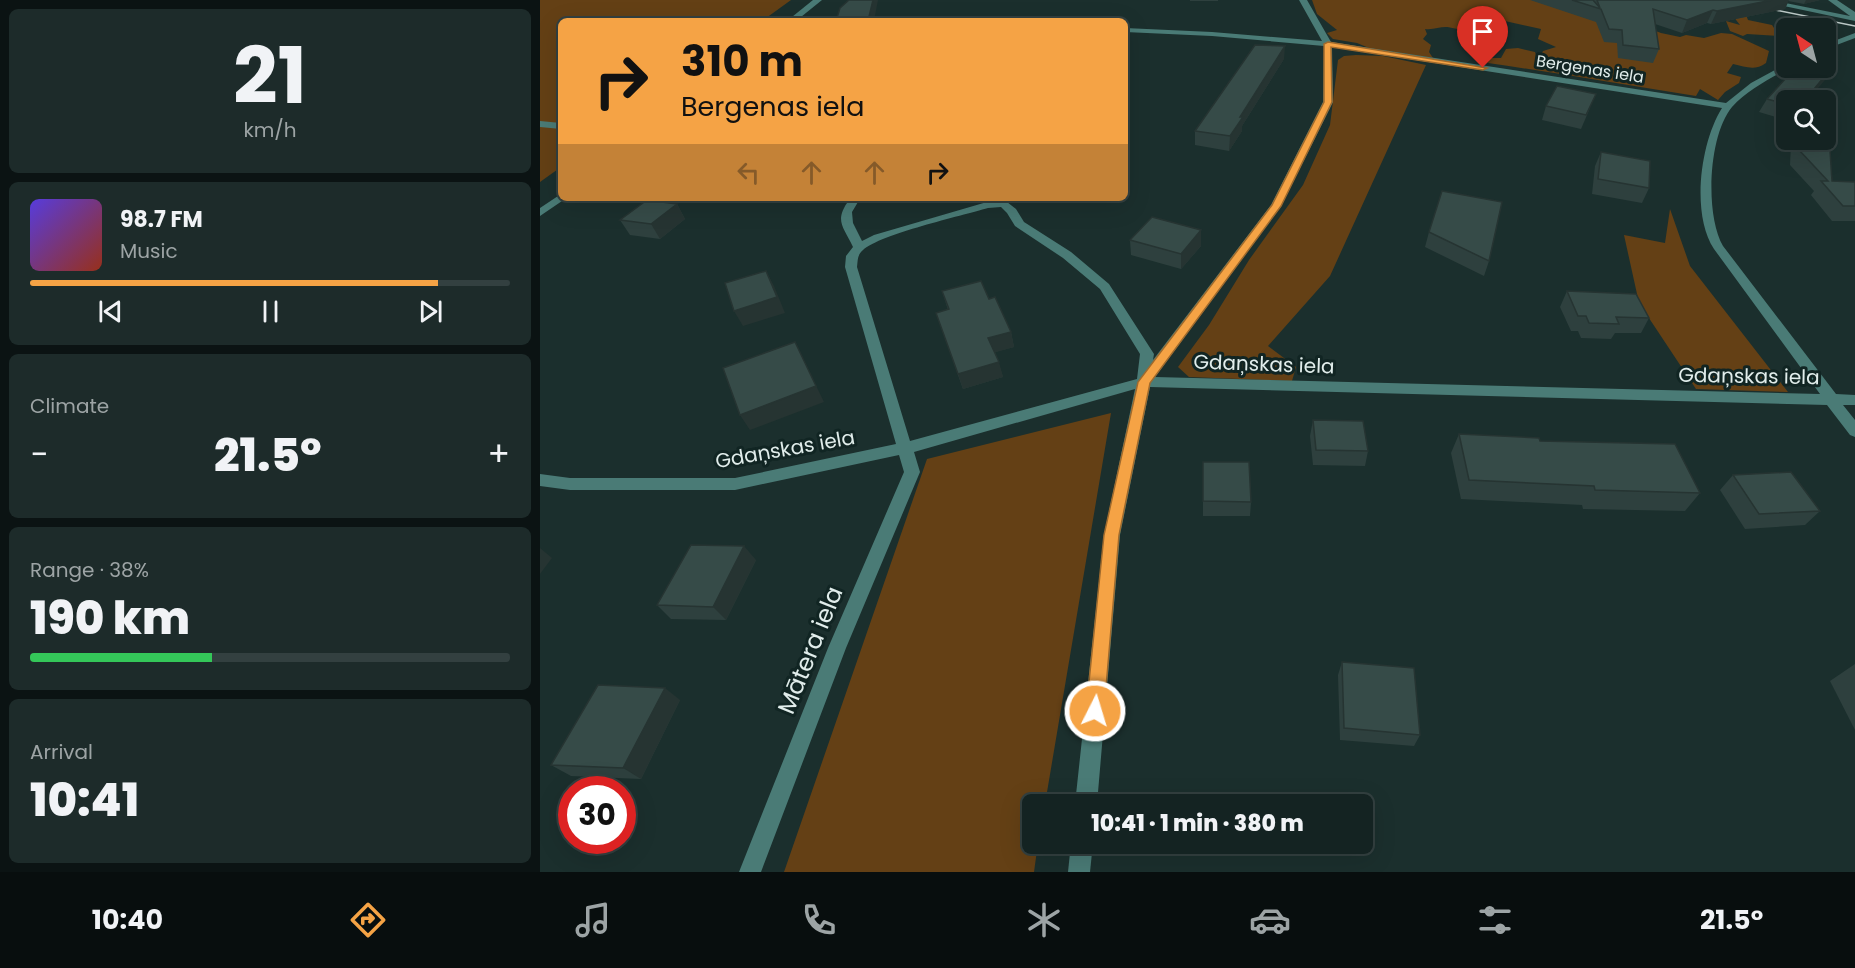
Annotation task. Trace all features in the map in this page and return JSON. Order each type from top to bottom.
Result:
[{"type":"street","points":[[795,18],[818,0]]},
{"type":"street","points":[[1144,382],[1276,206],[1328,102],[1328,44],[1303,0]]},
{"type":"street","points":[[1759,0],[1855,17]]},
{"type":"street","points":[[1832,0],[1855,17]]},
{"type":"street","name":"Bergenas iela","points":[[1128,30],[1212,34],[1328,44],[1728,106]]},
{"type":"street","points":[[1836,44],[1855,35]]},
{"type":"street","points":[[1776,73],[1728,106],[1718,123],[1710,160],[1707,213],[1718,247],[1855,431]]},
{"type":"street","points":[[540,124],[558,126]]},
{"type":"street","points":[[540,213],[558,199]]},
{"type":"street","points":[[853,202],[846,212],[847,223],[859,247],[878,237],[987,205],[1003,204],[1012,211],[1019,225],[1067,255],[1105,287],[1147,354],[1144,382],[1112,535],[1087,794]]},
{"type":"street","name":"Mātera iela","points":[[750,872],[837,648],[912,472],[851,267],[852,256],[859,247]]},
{"type":"street","name":"Gdaņskas iela","points":[[540,480],[570,484],[735,484],[906,448],[1144,382],[1855,400]]},
{"type":"street","points":[[1079,872],[1081,854]]},
{"type":"shaded area","points":[[540,0],[791,0],[766,18],[558,18],[558,169],[540,182]]},
{"type":"shaded area","points":[[1312,0],[1611,0],[1648,28],[1661,33],[1704,38],[1721,33],[1732,34],[1769,51],[1766,63],[1758,67],[1750,68],[1733,64],[1727,73],[1741,77],[1739,83],[1725,92],[1718,100],[1700,89],[1696,96],[1488,63],[1490,58],[1501,58],[1506,49],[1518,48],[1535,52],[1538,61],[1543,51],[1556,47],[1538,39],[1541,29],[1496,19],[1483,21],[1482,26],[1485,32],[1500,36],[1495,42],[1487,40],[1486,36],[1454,28],[1425,29],[1427,34],[1423,39],[1431,45],[1429,52],[1433,58],[1369,48],[1357,43],[1333,39],[1327,33],[1337,30],[1317,14]]},
{"type":"shaded area","points":[[1746,15],[1748,20],[1772,25],[1776,36],[1747,34],[1743,36],[1730,31],[1726,21],[1740,25],[1733,16]]},
{"type":"shaded area","points":[[1344,56],[1383,56],[1426,65],[1330,276],[1268,346],[1296,367],[1292,381],[1189,377],[1178,367],[1209,325],[1249,260],[1303,185],[1330,125],[1338,60]]},
{"type":"shaded area","points":[[1670,209],[1690,266],[1788,392],[1696,389],[1639,303],[1624,235],[1665,243]]},
{"type":"shaded area","points":[[1111,413],[1047,794],[1022,794],[1022,854],[1036,854],[1034,872],[784,872],[927,459]]},
{"type":"building","points":[[849,0],[873,0],[869,18],[837,18],[840,8]]},
{"type":"building","points":[[1572,0],[1593,0],[1600,8],[1597,0],[1772,0],[1713,10],[1687,20],[1653,9],[1659,49],[1623,45],[1622,30],[1609,29],[1601,9]]},
{"type":"building","points":[[1255,45],[1285,46],[1230,136],[1195,131]]},
{"type":"building","points":[[1786,78],[1823,78],[1813,90],[1776,90],[1776,101],[1767,99]]},
{"type":"building","points":[[1557,86],[1596,94],[1586,115],[1546,106]]},
{"type":"building","points":[[1799,150],[1830,150],[1832,181],[1855,182],[1855,206],[1843,206],[1821,181],[1828,181]]},
{"type":"building","points":[[1601,152],[1650,161],[1649,188],[1598,179]]},
{"type":"building","points":[[1442,191],[1502,202],[1489,261],[1429,232]]},
{"type":"building","points":[[646,201],[677,204],[651,224],[620,220]]},
{"type":"building","points":[[1152,217],[1201,230],[1181,254],[1130,240]]},
{"type":"building","points":[[766,271],[777,297],[734,311],[725,283]]},
{"type":"building","points":[[981,281],[989,299],[995,297],[1011,332],[988,338],[999,362],[958,374],[936,313],[949,309],[942,291]]},
{"type":"building","points":[[1567,291],[1636,294],[1649,318],[1616,317],[1619,324],[1589,323],[1586,316],[1578,316]]},
{"type":"building","points":[[795,342],[816,386],[740,415],[723,368]]},
{"type":"building","points":[[1313,420],[1363,421],[1368,451],[1316,450]]},
{"type":"building","points":[[1459,434],[1539,438],[1540,441],[1675,444],[1700,493],[1595,490],[1594,486],[1469,480]]},
{"type":"building","points":[[1203,462],[1249,462],[1251,502],[1203,501]]},
{"type":"building","points":[[1791,472],[1820,511],[1759,514],[1733,475]]},
{"type":"building","points":[[691,545],[744,546],[713,607],[657,605]]},
{"type":"building","points":[[1342,662],[1414,668],[1420,735],[1344,728]]},
{"type":"building","points":[[598,685],[665,688],[623,768],[551,765]]},
{"type":"tram line","points":[[1725,0],[1855,26]]},
{"type":"route","points":[[1095,711],[1112,535],[1144,382],[1276,206],[1328,102],[1328,44],[1483,68]]}]
